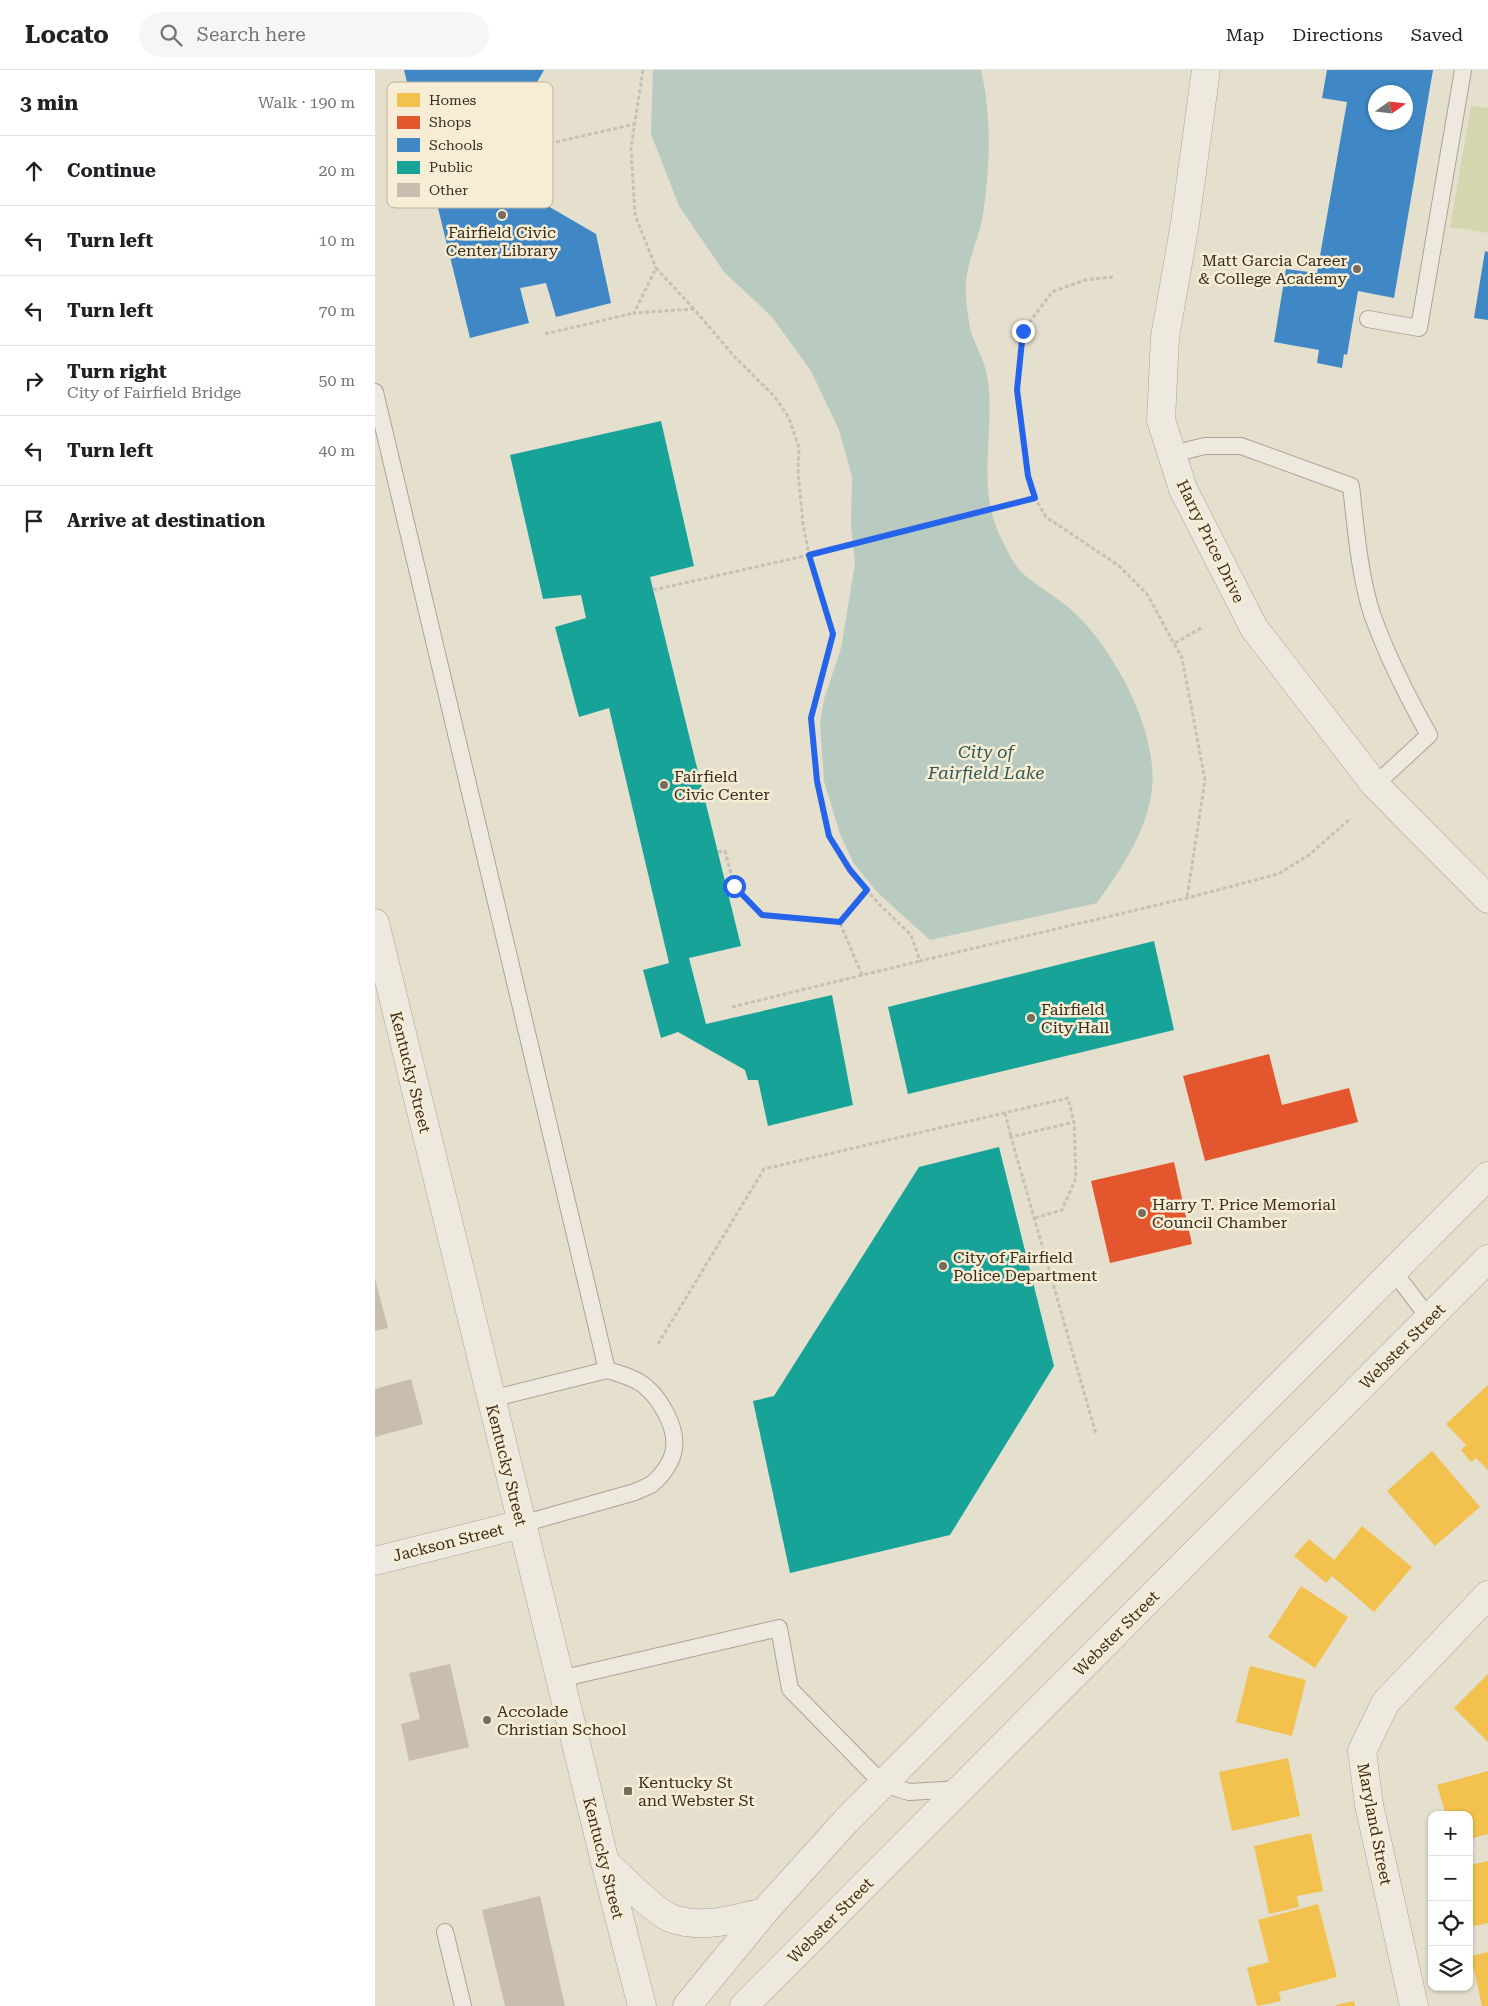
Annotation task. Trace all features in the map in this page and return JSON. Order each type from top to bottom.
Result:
[{"type":"street","name":"Harry Price Drive","points":[[1206,70],[1185,223],[1165,337],[1161,420],[1183,489],[1254,628],[1375,785],[1488,899]]},
{"type":"street","name":"Kentucky Street","points":[[375,923],[383,991],[491,1399],[642,2006]]},
{"type":"street","points":[[687,2006],[765,1912],[846,1821],[1488,1176]]},
{"type":"street","name":"Webster Street","points":[[744,2006],[1488,1259]]},
{"type":"street","name":"Jackson Street","points":[[375,1561],[522,1524]]},
{"type":"street","name":"Maryland Street","points":[[1415,2006],[1369,1806],[1361,1751],[1387,1702],[1488,1596]]},
{"type":"street","points":[[605,1862],[654,1907],[672,1919],[695,1923],[728,1921],[765,1912]]},
{"type":"lane","points":[[1369,320],[1419,328],[1463,70]]},
{"type":"lane","points":[[376,399],[607,1370]]},
{"type":"lane","points":[[1172,454],[1205,446],[1241,446],[1351,486],[1359,557],[1372,613],[1400,683],[1429,735],[1375,785]]},
{"type":"lane","points":[[1394,1272],[1429,1318]]},
{"type":"lane","points":[[491,1399],[607,1370],[645,1385],[660,1401],[671,1427],[675,1448],[666,1468],[652,1484],[635,1492],[522,1524]]},
{"type":"lane","points":[[560,1679],[779,1628],[790,1689],[883,1784],[909,1792],[961,1789]]},
{"type":"lane","points":[[445,1932],[463,2006]]},
{"type":"path","points":[[643,70],[631,147],[635,215],[656,268],[733,355],[774,396],[789,418],[799,448],[798,471],[803,524],[809,555],[833,634],[811,718],[817,781],[829,836],[850,870],[911,935],[920,961]]},
{"type":"path","points":[[553,143],[635,124]]},
{"type":"path","points":[[633,312],[656,268]]},
{"type":"path","points":[[1113,277],[1085,280],[1052,292],[1023,331],[1017,390],[1028,476],[1035,498],[1046,517],[1118,565],[1147,594],[1182,658],[1205,780],[1187,898]]},
{"type":"path","points":[[545,334],[633,312],[694,309]]},
{"type":"path","points":[[653,590],[809,555],[1035,498]]},
{"type":"path","points":[[1175,643],[1203,628]]},
{"type":"path","points":[[732,1007],[1187,898],[1278,874],[1309,855],[1351,818]]},
{"type":"path","points":[[718,852],[725,850],[734,886],[762,915],[840,922]]},
{"type":"path","points":[[840,922],[867,890]]},
{"type":"path","points":[[840,922],[862,975]]},
{"type":"path","points":[[658,1344],[764,1169],[1068,1098],[1074,1122],[1076,1178],[1062,1210],[1035,1218]]},
{"type":"path","points":[[1005,1113],[1095,1434]]},
{"type":"path","points":[[1011,1137],[1074,1122]]},
{"type":"green space","points":[[1471,106],[1488,108],[1488,233],[1450,227]]},
{"type":"water","name":"City of Fairfield Lake","points":[[653,70],[981,70],[987,105],[989,142],[987,179],[983,215],[969,265],[966,293],[971,332],[987,375],[990,414],[987,472],[991,510],[997,529],[1018,569],[1076,614],[1106,650],[1119,671],[1141,719],[1152,767],[1152,789],[1149,805],[1139,835],[1124,863],[1097,903],[930,940],[878,893],[854,864],[840,834],[824,781],[820,723],[824,699],[841,648],[855,563],[851,526],[852,477],[839,430],[811,371],[772,317],[724,272],[679,206],[651,134]]},
{"type":"building: Homes","points":[[1488,1385],[1488,1470],[1476,1458],[1471,1462],[1461,1450],[1466,1445],[1446,1424]]},
{"type":"building: Homes","points":[[1432,1451],[1480,1507],[1435,1546],[1387,1491]]},
{"type":"building: Homes","points":[[1362,1526],[1412,1567],[1374,1612],[1332,1576],[1326,1583],[1294,1556],[1309,1539],[1334,1560]]},
{"type":"building: Homes","points":[[1301,1586],[1348,1617],[1315,1668],[1268,1637]]},
{"type":"building: Homes","points":[[1250,1666],[1306,1680],[1292,1736],[1236,1722]]},
{"type":"building: Homes","points":[[1488,1674],[1488,1742],[1454,1708]]},
{"type":"building: Homes","points":[[1288,1758],[1300,1816],[1232,1831],[1219,1772]]},
{"type":"building: Homes","points":[[1488,1771],[1488,1834],[1473,1838],[1473,1811],[1445,1811],[1437,1785]]},
{"type":"building: Homes","points":[[1311,1833],[1323,1891],[1297,1896],[1299,1907],[1269,1914],[1254,1846]]},
{"type":"building: Homes","points":[[1488,1861],[1488,1923],[1474,1926],[1473,1922],[1473,1864]]},
{"type":"building: Homes","points":[[1318,1904],[1337,1977],[1279,1992],[1281,2001],[1257,2006],[1247,1968],[1269,1962],[1258,1920]]},
{"type":"building: Homes","points":[[1488,1952],[1488,2006],[1482,2006],[1473,1965],[1473,1956]]},
{"type":"building: Homes","points":[[1354,2001],[1355,2006],[1336,2006],[1336,2005]]},
{"type":"building: Shops","points":[[1269,1054],[1282,1105],[1349,1088],[1358,1122],[1205,1161],[1183,1076]]},
{"type":"building: Shops","name":"Harry T. Price Memorial Council Chamber","points":[[1174,1162],[1192,1244],[1110,1263],[1091,1181]]},
{"type":"building: Schools","points":[[404,70],[544,70],[537,82],[407,82]]},
{"type":"building: Schools","points":[[1327,70],[1433,70],[1394,298],[1358,291],[1347,355],[1344,354],[1342,368],[1317,363],[1319,350],[1274,342],[1286,269],[1317,273],[1347,102],[1322,98]]},
{"type":"building: Schools","points":[[438,208],[551,208],[596,234],[611,303],[556,317],[546,283],[520,288],[529,323],[470,338]]},
{"type":"building: Schools","points":[[1485,251],[1488,252],[1488,320],[1474,318]]},
{"type":"building: Public","name":"Fairfield Civic Center","points":[[661,421],[694,566],[650,577],[741,946],[689,958],[706,1024],[832,995],[853,1105],[768,1126],[758,1080],[748,1080],[745,1070],[678,1032],[661,1038],[643,970],[669,963],[609,708],[579,717],[555,627],[586,618],[581,595],[543,599],[510,455]]},
{"type":"building: Public","name":"Fairfield City Hall","points":[[1154,941],[1174,1030],[908,1094],[888,1007]]},
{"type":"building: Public","name":"City of Fairfield Police Department","points":[[999,1147],[1054,1366],[950,1535],[790,1573],[753,1401],[774,1396],[919,1167]]},
{"type":"building: Other","points":[[375,1279],[388,1328],[375,1331]]},
{"type":"building: Other","points":[[411,1379],[423,1424],[375,1437],[375,1389]]},
{"type":"building: Other","points":[[450,1664],[469,1747],[409,1761],[401,1724],[420,1719],[409,1673]]},
{"type":"building: Other","points":[[540,1896],[565,2006],[505,2006],[482,1910]]},
{"type":"place","name":"Fairfield Civic Center Library","points":[[502,215]]},
{"type":"place","name":"Matt Garcia Career & College Academy","points":[[1357,269]]},
{"type":"place","name":"Fairfield Civic Center","points":[[664,785]]},
{"type":"place","name":"Fairfield City Hall","points":[[1031,1018]]},
{"type":"place","name":"Harry T. Price Memorial Council Chamber","points":[[1142,1213]]},
{"type":"place","name":"City of Fairfield Police Department","points":[[943,1266]]},
{"type":"place","name":"Accolade Christian School","points":[[487,1720]]},
{"type":"place","name":"Kentucky St and Webster St","points":[[628,1791]]},
{"type":"route","points":[[734,886],[762,915],[840,922],[867,890],[850,870],[829,836],[817,781],[811,718],[833,634],[818,590],[809,555],[1035,498],[1028,476],[1017,390],[1023,331]]}]
